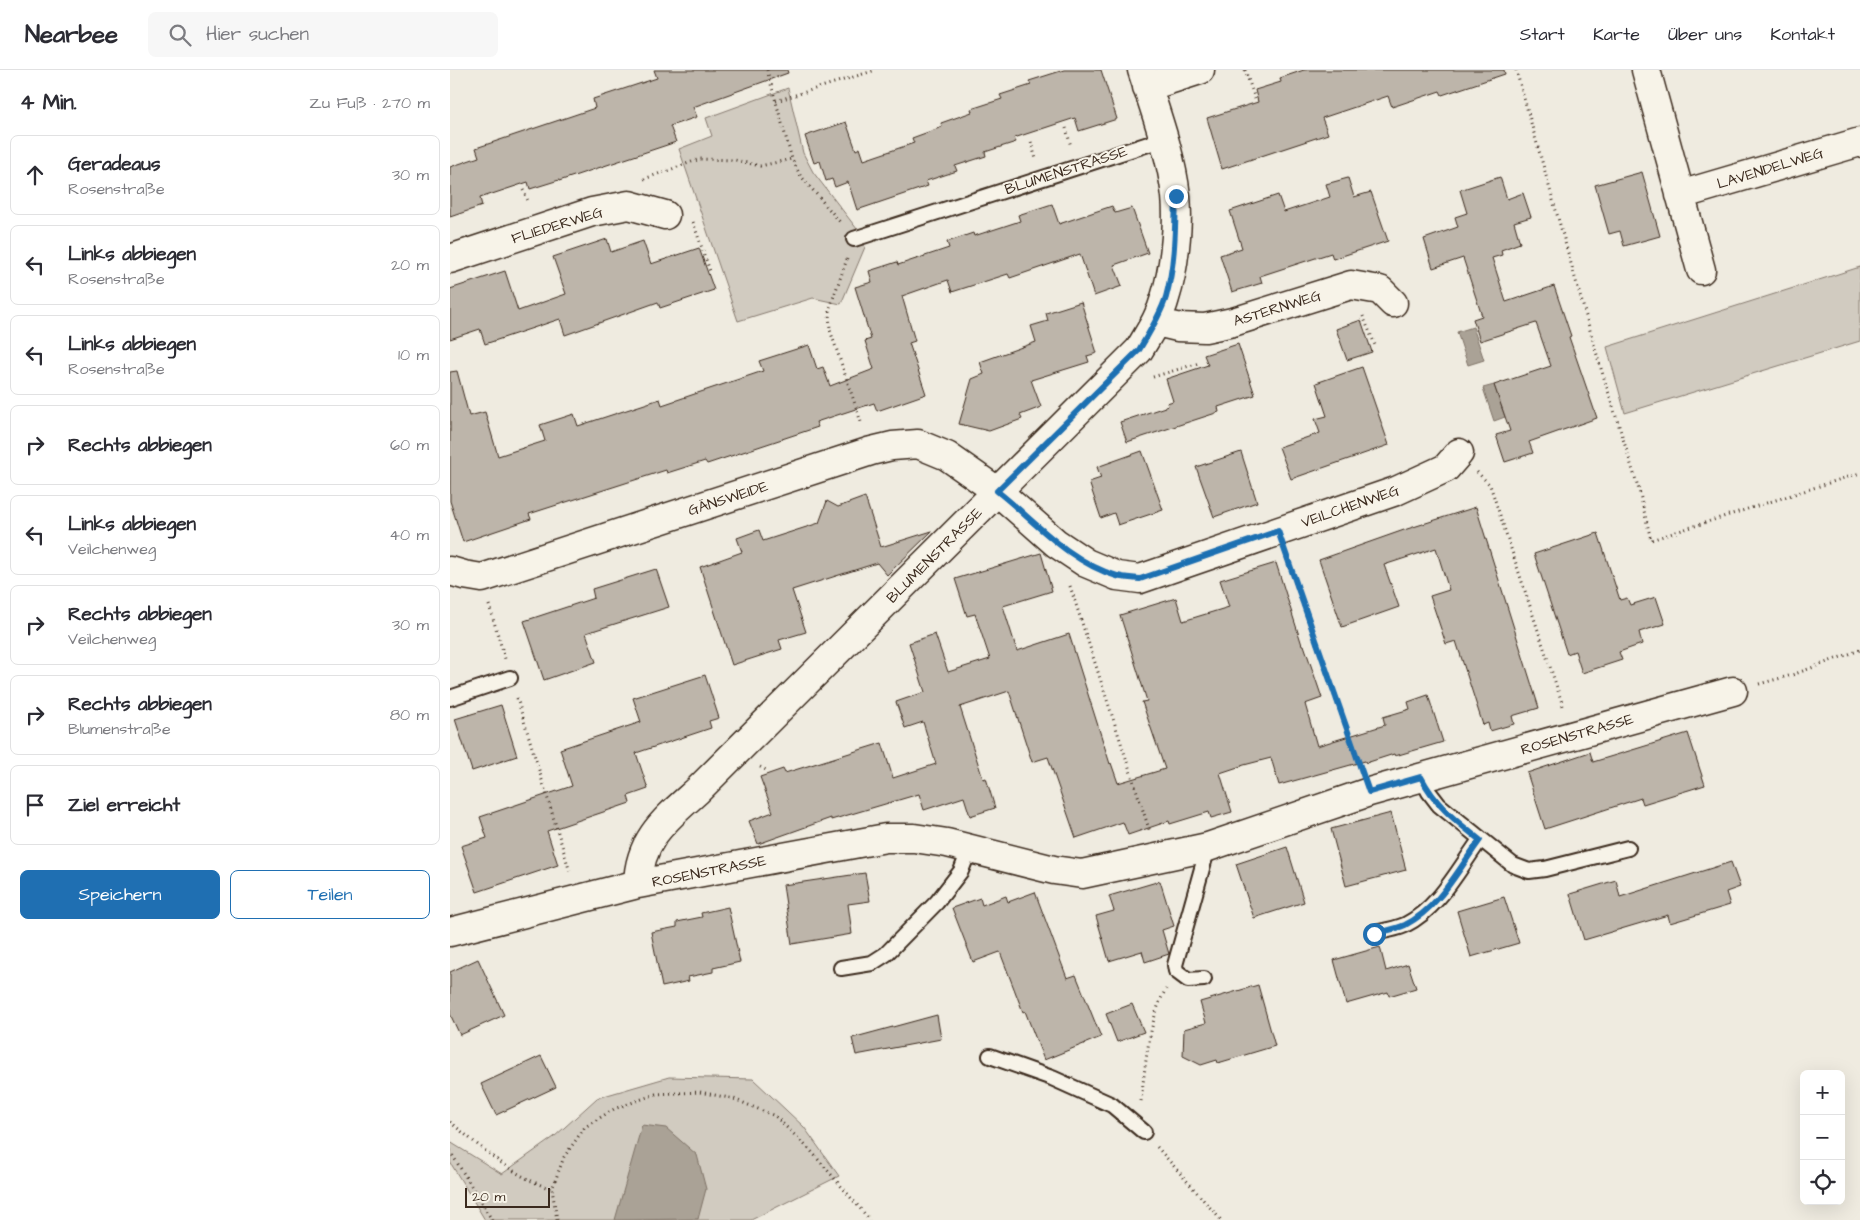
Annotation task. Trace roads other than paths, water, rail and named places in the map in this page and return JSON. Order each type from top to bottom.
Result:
[{"type":"street","points":[[1144,79],[1200,70]]},
{"type":"street","points":[[1646,70],[1701,270]]},
{"type":"street","name":"BLUMENSTRASSE","points":[[638,884],[638,870],[643,853],[659,827],[1139,350],[1156,322],[1166,298],[1175,254],[1176,196],[1164,139],[1144,79]]},
{"type":"street","name":"LAVENDELWEG","points":[[1680,195],[1860,142]]},
{"type":"street","name":"FLIEDERWEG","points":[[450,259],[592,212],[629,206],[665,215]]},
{"type":"street","name":"ASTERNWEG","points":[[1156,322],[1177,327],[1206,328],[1233,322],[1351,285],[1380,290],[1393,304]]},
{"type":"street","name":"GÄNSWEIDE","points":[[450,571],[464,576],[482,578],[871,451],[892,446],[918,444],[947,456],[997,491]]},
{"type":"street","name":"VEILCHENWEG","points":[[997,491],[1056,542],[1086,563],[1117,576],[1140,579],[1396,491],[1446,468],[1459,453]]},
{"type":"street","name":"ROSENSTRASSE","points":[[450,932],[638,884],[886,838],[914,838],[946,843],[1054,870],[1082,874],[1208,848],[1369,792],[1733,691]]},
{"type":"lane","name":"BLUMENSTRASSE","points":[[854,239],[1164,139]]},
{"type":"lane","points":[[450,698],[510,678]]},
{"type":"lane","points":[[1421,777],[1439,805],[1513,865],[1529,871],[1546,869],[1628,848]]},
{"type":"lane","points":[[1374,934],[1403,926],[1421,916],[1437,900],[1480,840]]},
{"type":"lane","points":[[841,968],[872,963],[886,954],[936,902],[961,871],[970,848]]},
{"type":"lane","points":[[1204,979],[1188,980],[1176,971],[1175,965],[1208,848]]},
{"type":"lane","points":[[990,1056],[1052,1078],[1112,1105],[1144,1132]]}]
